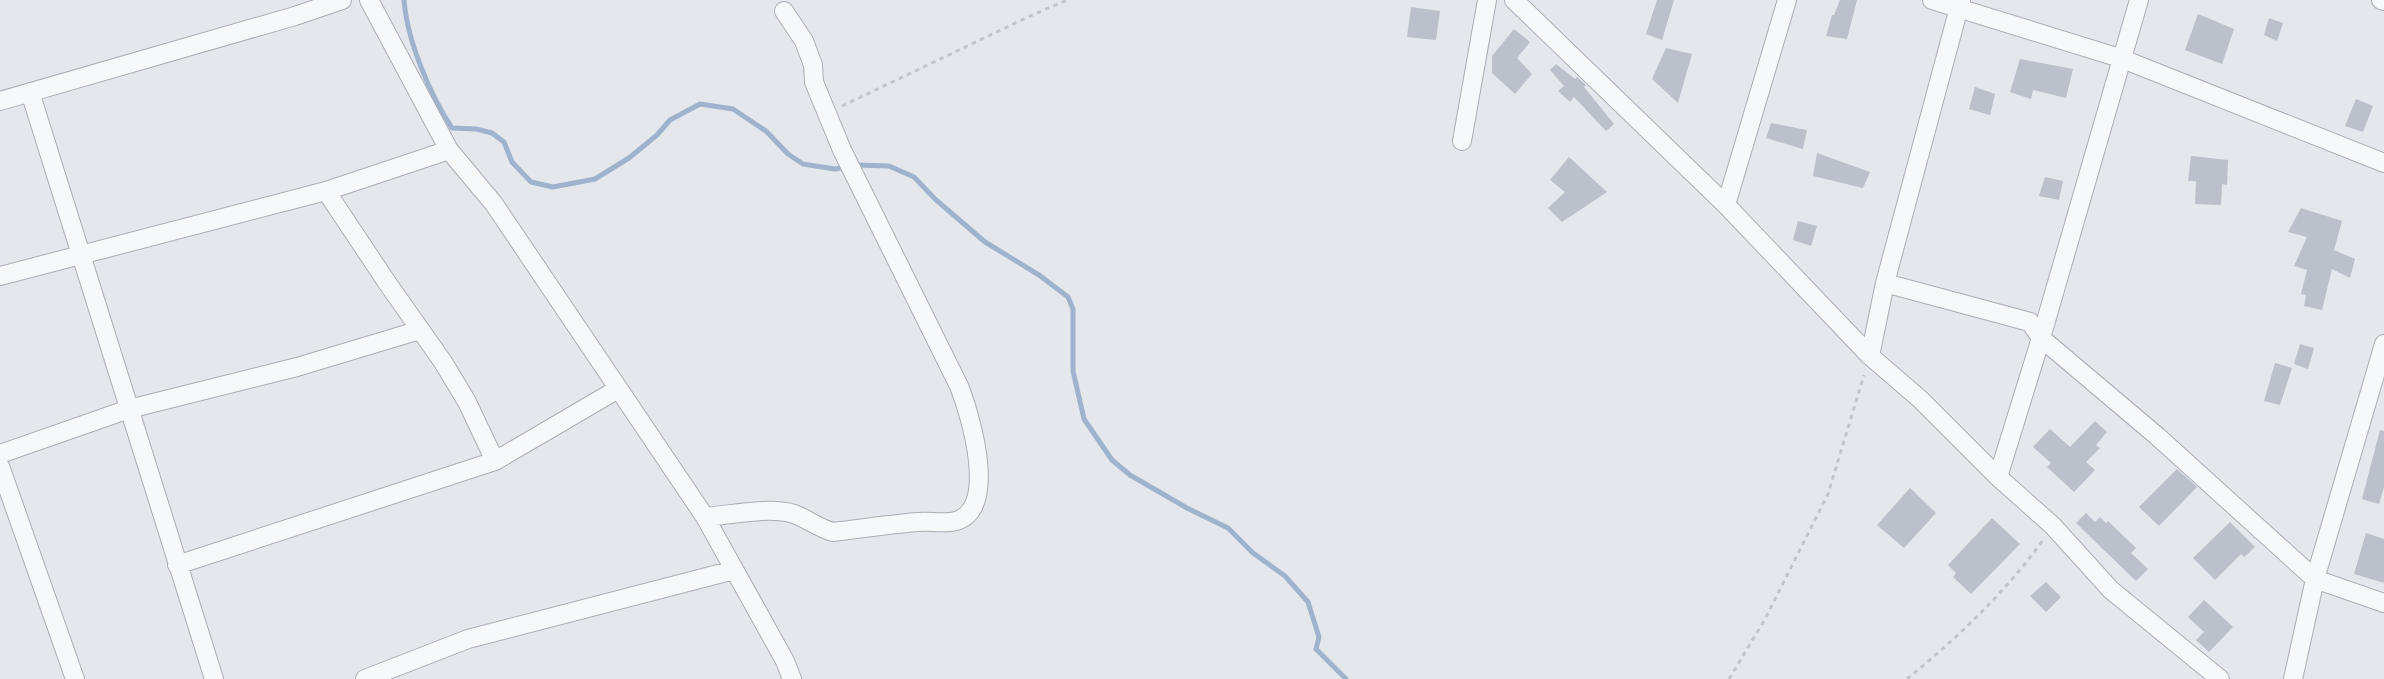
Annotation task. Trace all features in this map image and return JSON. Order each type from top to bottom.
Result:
[{"type":"street","points":[[0,102],[342,0]]},
{"type":"street","points":[[369,0],[449,150],[494,204],[705,517],[785,661],[792,679]]},
{"type":"street","points":[[1462,141],[1487,0]]},
{"type":"street","points":[[1514,0],[1726,205],[1870,356],[1920,399],[1998,477],[2053,526],[2111,590],[2220,679]]},
{"type":"street","points":[[1726,205],[1787,0]]},
{"type":"street","points":[[1932,0],[1960,5],[2120,58],[2384,164]]},
{"type":"street","points":[[1998,477],[2041,338],[2120,58],[2139,0]]},
{"type":"street","points":[[1870,356],[1885,283],[1960,5]]},
{"type":"street","points":[[705,517],[779,511],[794,513],[832,532],[919,522],[957,521],[972,509],[978,493],[979,469],[969,411],[959,386],[842,150],[814,82],[813,65],[804,41],[783,11]]},
{"type":"street","points":[[30,92],[214,679]]},
{"type":"street","points":[[0,276],[326,191],[449,150]]},
{"type":"street","points":[[326,191],[443,362],[467,402],[495,461]]},
{"type":"street","points":[[1885,283],[2030,322],[2041,338],[2157,436],[2315,579],[2384,603]]},
{"type":"street","points":[[0,454],[129,409],[297,367],[420,330]]},
{"type":"street","points":[[2293,679],[2315,579],[2384,344]]},
{"type":"street","points":[[177,565],[495,461],[618,389]]},
{"type":"street","points":[[0,466],[75,679]]},
{"type":"street","points":[[374,678],[468,639],[734,570]]},
{"type":"path","points":[[827,114],[1067,0]]},
{"type":"path","points":[[1729,679],[1764,621],[1828,494],[1870,356]]},
{"type":"path","points":[[1907,679],[1953,642],[2028,562],[2053,526]]},
{"type":"building","points":[[1657,0],[1674,0],[1662,40],[1646,34]]},
{"type":"building","points":[[1840,0],[1857,0],[1847,39],[1826,36],[1832,15]]},
{"type":"building","points":[[1411,7],[1440,11],[1436,40],[1407,37]]},
{"type":"building","points":[[2198,14],[2234,29],[2222,64],[2185,50]]},
{"type":"building","points":[[2269,18],[2283,23],[2277,41],[2264,35]]},
{"type":"building","points":[[1514,29],[1530,42],[1517,58],[1532,74],[1515,94],[1492,73],[1492,56]]},
{"type":"building","points":[[1666,48],[1692,54],[1678,103],[1652,79]]},
{"type":"building","points":[[2020,59],[2073,69],[2066,98],[2033,90],[2031,99],[2010,92]]},
{"type":"building","points":[[1556,64],[1586,85],[1584,87],[1614,124],[1606,131],[1574,97],[1570,102],[1558,91],[1564,86],[1550,70]]},
{"type":"building","points":[[1975,87],[1995,94],[1990,115],[1969,109]]},
{"type":"building","points":[[2356,99],[2373,106],[2363,132],[2345,126]]},
{"type":"building","points":[[1771,123],[1807,130],[1803,149],[1766,138]]},
{"type":"building","points":[[1817,153],[1870,172],[1863,188],[1813,176]]},
{"type":"building","points":[[2191,156],[2228,160],[2227,185],[2222,184],[2221,205],[2195,204],[2196,181],[2188,181]]},
{"type":"building","points":[[1569,157],[1607,192],[1562,222],[1548,208],[1565,192],[1550,180]]},
{"type":"building","points":[[2045,177],[2063,181],[2059,200],[2039,196]]},
{"type":"building","points":[[2301,208],[2342,221],[2334,250],[2355,259],[2350,278],[2332,269],[2322,310],[2304,306],[2306,295],[2301,294],[2307,270],[2294,266],[2307,237],[2288,232]]},
{"type":"building","points":[[1798,221],[1817,226],[1811,246],[1793,240]]},
{"type":"building","points":[[2300,344],[2314,348],[2308,369],[2294,364]]},
{"type":"building","points":[[2275,363],[2292,368],[2280,405],[2264,401]]},
{"type":"building","points":[[2095,421],[2107,432],[2096,445],[2100,448],[2086,462],[2095,470],[2074,492],[2047,467],[2051,463],[2033,447],[2050,429],[2070,447]]},
{"type":"building","points":[[2380,430],[2384,431],[2384,487],[2379,504],[2362,499]]},
{"type":"building","points":[[2177,469],[2197,487],[2159,526],[2139,507]]},
{"type":"building","points":[[1910,488],[1936,513],[1904,548],[1877,525]]},
{"type":"building","points":[[2086,513],[2095,522],[2100,517],[2106,523],[2108,521],[2136,548],[2131,553],[2148,569],[2136,581],[2076,523]]},
{"type":"building","points":[[1992,518],[2020,544],[1971,594],[1953,577],[1956,573],[1948,565]]},
{"type":"building","points":[[2230,522],[2255,547],[2244,557],[2241,554],[2215,580],[2193,558]]},
{"type":"building","points":[[2366,533],[2384,539],[2384,583],[2354,574]]},
{"type":"building","points":[[2046,582],[2061,597],[2046,612],[2030,596]]},
{"type":"building","points":[[2204,600],[2233,627],[2209,652],[2196,640],[2204,632],[2188,617]]},
{"type":"waterway","points":[[404,0],[410,32],[421,67],[452,128],[476,129],[492,133],[504,142],[512,162],[531,182],[553,187],[595,179],[629,158],[657,135],[670,120],[700,104],[733,109],[766,131],[788,154],[803,164],[835,169],[856,165],[889,166],[914,177],[935,199],[985,242],[1039,275],[1068,297],[1073,309],[1073,371],[1084,419],[1112,460],[1130,475],[1187,508],[1228,528],[1253,553],[1285,576],[1308,602],[1319,637],[1316,649],[1346,679]]}]
